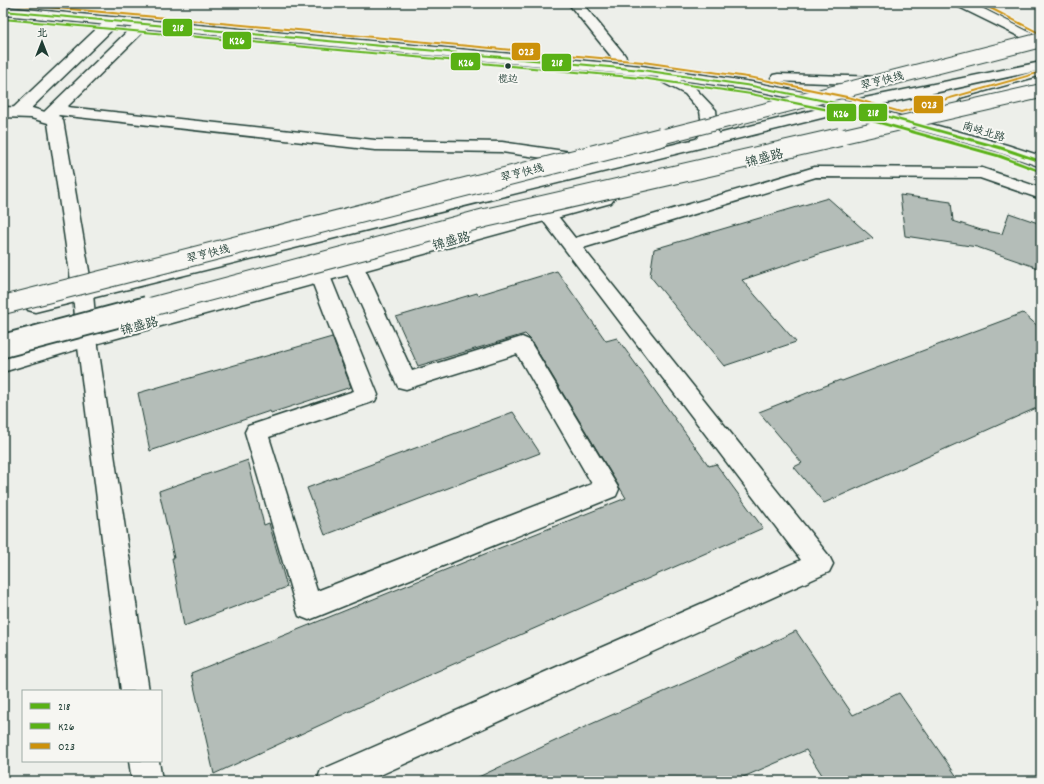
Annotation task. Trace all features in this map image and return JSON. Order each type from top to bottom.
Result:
[{"type":"main road","points":[[43,3],[619,57],[778,78],[885,98]]},
{"type":"main road","points":[[574,3],[619,57]]},
{"type":"main road","points":[[962,3],[1041,43]]},
{"type":"main road","name":"南岐北路","points":[[3,11],[651,71],[752,86],[850,106],[1002,148],[1041,162]]},
{"type":"main road","points":[[10,112],[113,21]]},
{"type":"main road","points":[[51,114],[143,24]]},
{"type":"main road","name":"翠亨快线","points":[[3,305],[1041,40]]},
{"type":"main road","points":[[778,78],[869,82],[934,80],[1041,66]]},
{"type":"main road","points":[[3,313],[610,166],[850,106],[1026,68]]},
{"type":"main road","points":[[651,71],[690,90],[708,110],[711,133],[702,142]]},
{"type":"main road","name":"锦盛路","points":[[3,364],[87,339],[1041,81]]},
{"type":"main road","points":[[3,346],[485,218],[1041,91]]},
{"type":"main road","name":"南岐北路","points":[[885,98],[927,113],[1041,148]]},
{"type":"main road","points":[[10,112],[51,114],[375,145],[502,147],[598,161],[610,166]]},
{"type":"main road","points":[[51,114],[55,120],[83,294],[87,339],[135,690]]},
{"type":"main road","points":[[571,245],[815,172],[982,173],[1041,194]]},
{"type":"main road","points":[[332,781],[820,564],[547,214]]},
{"type":"main road","points":[[320,276],[368,395],[256,432],[309,607],[607,489],[522,345],[406,381],[354,267]]},
{"type":"main road","points":[[144,762],[147,781]]},
{"type":"building","points":[[900,195],[951,202],[953,221],[981,230],[1002,234],[1009,213],[1041,224],[1041,269],[977,247],[905,236]]},
{"type":"building","points":[[828,198],[873,238],[819,254],[742,280],[796,342],[724,366],[650,276],[654,249]]},
{"type":"building","points":[[557,271],[606,341],[617,338],[709,466],[716,464],[763,528],[431,674],[214,774],[191,673],[626,498],[530,339],[525,334],[418,366],[396,317],[477,293],[478,295]]},
{"type":"building","points":[[1023,313],[1041,329],[1041,406],[824,503],[794,467],[802,463],[759,412],[840,380],[842,381]]},
{"type":"building","points":[[332,337],[351,387],[271,413],[270,411],[150,451],[138,393]]},
{"type":"building","points":[[513,412],[540,453],[325,535],[307,488]]},
{"type":"building","points":[[248,460],[264,525],[269,523],[287,587],[184,626],[172,558],[174,558],[159,491]]},
{"type":"building","points":[[796,631],[853,715],[899,693],[960,781],[826,781],[806,750],[734,781],[470,781],[589,725],[707,673]]},
{"type":"transit line","name":"023","points":[[4,3],[643,62],[754,78],[852,98],[901,112],[1039,73]]},
{"type":"transit line","name":"023","points":[[980,3],[1041,34]]},
{"type":"transit line","name":"218","points":[[3,11],[642,70],[752,86],[850,106],[1001,148],[1041,162]]},
{"type":"transit line","name":"K26","points":[[3,19],[641,78],[751,94],[848,114],[999,156],[1038,170]]},
{"type":"place","name":"榄边","points":[[508,66]]}]
